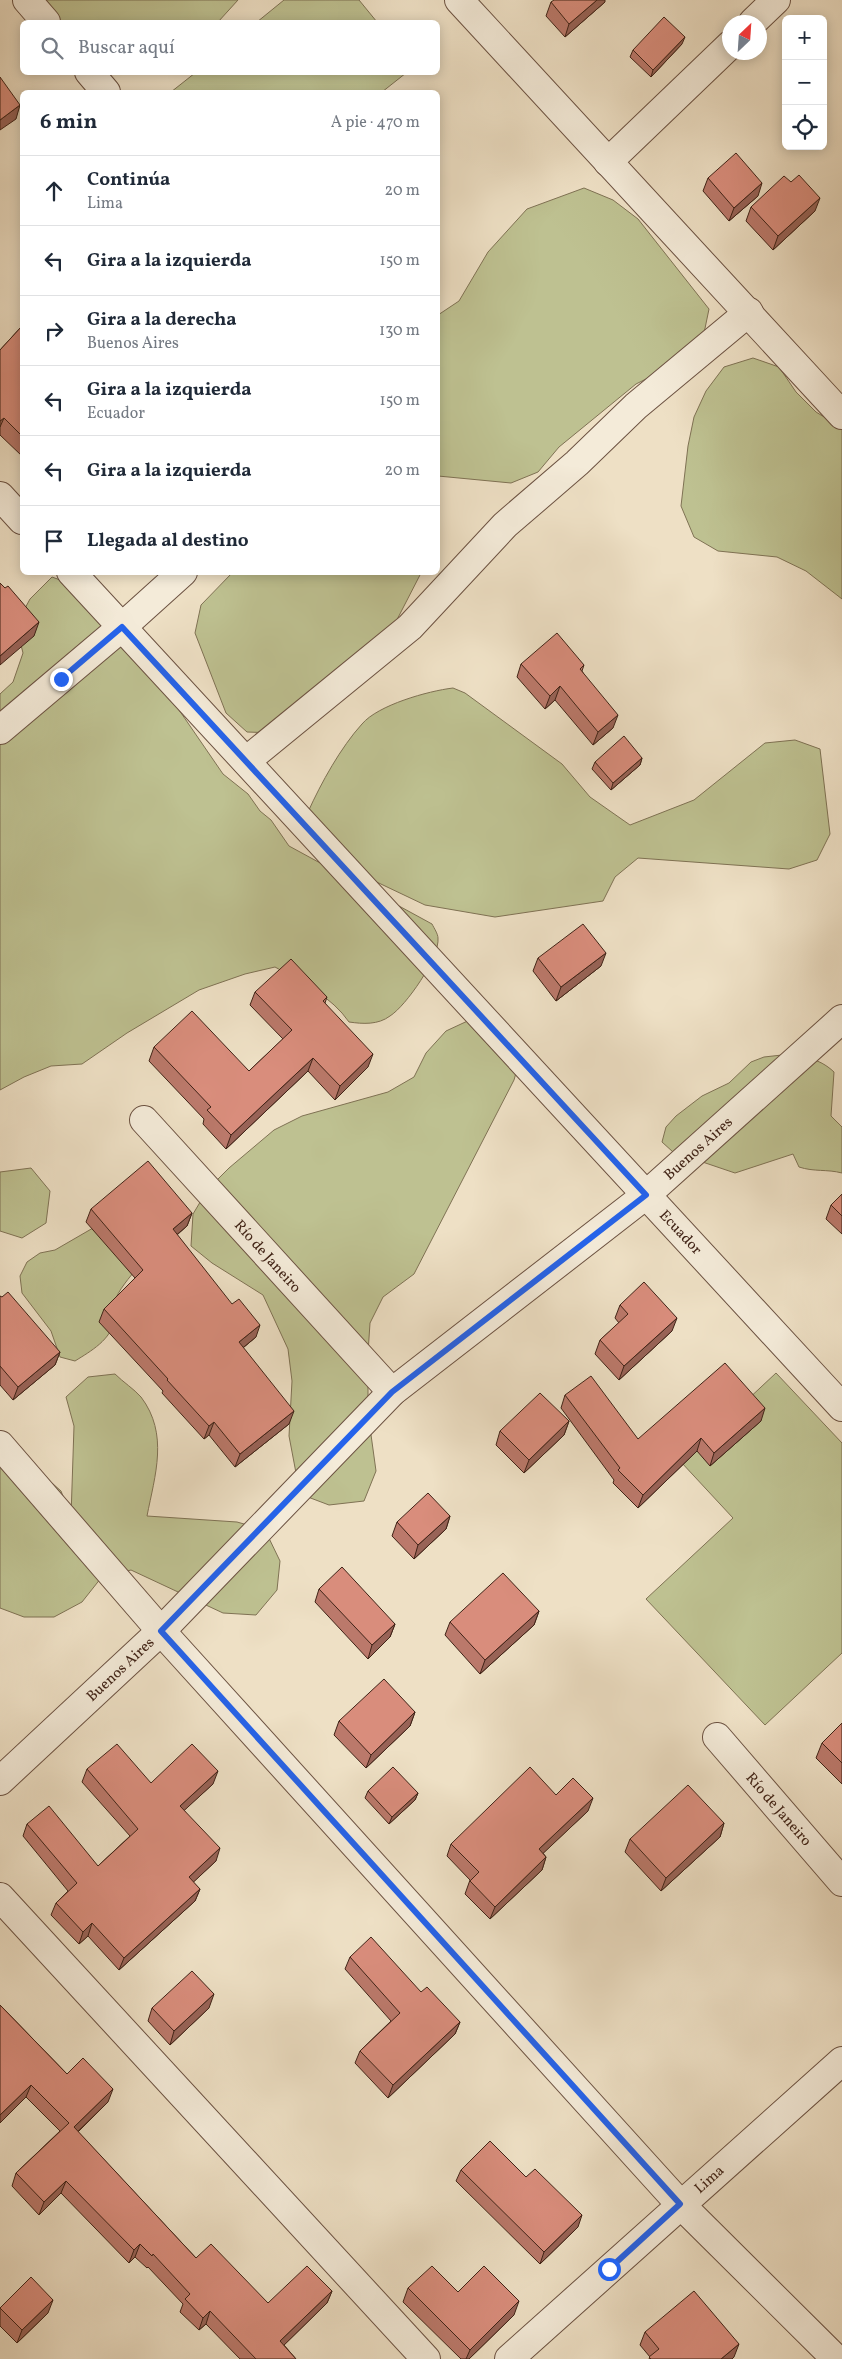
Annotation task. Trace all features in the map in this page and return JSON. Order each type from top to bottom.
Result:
[{"type":"street","points":[[27,0],[44,20]]},
{"type":"street","points":[[459,0],[749,312],[842,415]]},
{"type":"street","points":[[760,15],[776,0]]},
{"type":"street","points":[[608,162],[722,53]]},
{"type":"street","points":[[92,75],[104,90]]},
{"type":"street","points":[[246,761],[410,627],[505,525],[577,463],[636,406],[749,312]]},
{"type":"street","points":[[0,496],[20,518]]},
{"type":"street","name":"Ecuador","points":[[74,575],[842,1406]]},
{"type":"street","points":[[0,730],[122,627],[180,575]]},
{"type":"street","name":"Buenos Aires","points":[[0,1781],[161,1631],[392,1392],[646,1195],[842,1019]]},
{"type":"street","name":"Río de Janeiro","points":[[144,1120],[392,1392]]},
{"type":"street","points":[[0,1445],[161,1631],[680,2204],[836,2359]]},
{"type":"street","name":"Río de Janeiro","points":[[717,1737],[842,1882]]},
{"type":"street","points":[[0,1897],[426,2359]]},
{"type":"street","name":"Lima","points":[[509,2359],[842,2061]]},
{"type":"green space","points":[[31,0],[238,0],[220,20],[51,20]]},
{"type":"green space","points":[[284,0],[359,0],[375,20],[259,20]]},
{"type":"green space","points":[[192,75],[403,75],[385,90],[174,90]]},
{"type":"green space","points":[[584,188],[613,200],[638,219],[709,309],[703,338],[656,374],[636,384],[559,447],[538,472],[511,483],[440,476],[440,314],[459,301],[488,252],[527,209]]},
{"type":"green space","points":[[753,358],[779,367],[796,392],[816,412],[842,428],[842,599],[806,571],[777,557],[718,551],[694,537],[681,506],[688,446],[694,417],[706,391],[724,367]]},
{"type":"green space","points":[[230,575],[420,575],[386,641],[276,733],[247,732],[226,713],[195,633],[201,605]]},
{"type":"green space","points":[[52,577],[82,588],[144,659],[223,774],[248,794],[260,811],[271,820],[289,846],[432,924],[438,938],[434,957],[413,992],[397,1011],[385,1019],[375,1022],[349,1022],[325,998],[306,984],[275,967],[245,974],[199,990],[127,1033],[82,1064],[51,1066],[24,1077],[0,1090],[0,694],[13,682],[23,653],[16,625],[30,599]]},
{"type":"green space","points":[[453,688],[465,693],[562,764],[590,797],[630,825],[694,800],[765,743],[795,740],[820,749],[830,834],[817,860],[789,869],[638,858],[615,877],[603,901],[495,917],[425,905],[322,856],[308,812],[332,766],[354,733],[369,717],[391,705],[430,692]]},
{"type":"green space","points":[[474,1018],[522,1052],[514,1080],[414,1274],[383,1297],[370,1323],[368,1413],[376,1471],[364,1501],[329,1505],[300,1494],[289,1436],[292,1381],[288,1349],[263,1295],[212,1263],[191,1246],[193,1214],[208,1189],[229,1168],[274,1130],[302,1116],[388,1092],[414,1077],[426,1053],[446,1031]]},
{"type":"green space","points":[[782,1055],[803,1057],[816,1061],[834,1072],[831,1116],[842,1127],[842,1173],[799,1167],[793,1154],[735,1173],[673,1152],[662,1142],[666,1127],[676,1116],[702,1096],[729,1083],[751,1062],[764,1057]]},
{"type":"green space","points":[[31,1168],[50,1191],[46,1223],[22,1238],[0,1231],[0,1172]]},
{"type":"green space","points":[[93,1228],[138,1267],[118,1293],[114,1305],[115,1319],[105,1339],[75,1361],[60,1357],[51,1331],[22,1293],[20,1276],[27,1262],[40,1253],[55,1250]]},
{"type":"green space","points":[[776,1373],[842,1443],[842,1653],[765,1725],[646,1599],[733,1518],[681,1462]]},
{"type":"green space","points":[[115,1374],[141,1397],[150,1411],[155,1425],[158,1455],[147,1516],[237,1522],[265,1530],[280,1561],[277,1590],[256,1615],[223,1613],[131,1570],[101,1578],[82,1602],[54,1617],[24,1617],[0,1608],[0,1437],[61,1491],[71,1517],[74,1426],[66,1397],[88,1377]]},
{"type":"building","points":[[554,0],[597,0],[569,24],[551,2]]},
{"type":"building","points":[[664,17],[685,37],[653,70],[633,50]]},
{"type":"building","points":[[0,77],[20,105],[0,120]]},
{"type":"building","points":[[736,153],[762,183],[734,208],[708,178]]},
{"type":"building","points":[[799,175],[820,198],[778,236],[751,207],[784,176],[791,182]]},
{"type":"building","points":[[20,328],[20,434],[4,418],[0,421],[0,350]]},
{"type":"building","points":[[0,583],[5,588],[8,586],[39,622],[0,656]]},
{"type":"building","points":[[557,633],[584,665],[580,669],[618,715],[598,732],[560,686],[550,696],[521,664]]},
{"type":"building","points":[[624,736],[642,758],[613,783],[595,762]]},
{"type":"building","points":[[583,924],[606,953],[561,987],[538,958]]},
{"type":"building","points":[[291,959],[327,997],[323,1001],[373,1054],[340,1086],[313,1058],[231,1135],[207,1110],[211,1107],[154,1047],[192,1011],[249,1071],[292,1030],[255,992]]},
{"type":"building","points":[[148,1161],[192,1213],[173,1229],[232,1304],[239,1299],[260,1325],[239,1342],[294,1411],[240,1454],[214,1422],[209,1426],[104,1309],[143,1270],[91,1209]]},
{"type":"building","points":[[842,1194],[842,1216],[831,1205]]},
{"type":"building","points":[[644,1282],[677,1318],[624,1366],[600,1340],[628,1314],[620,1305]]},
{"type":"building","points":[[8,1292],[60,1352],[18,1387],[0,1366],[0,1296],[2,1297]]},
{"type":"building","points":[[725,1363],[765,1408],[714,1453],[701,1438],[643,1495],[618,1470],[620,1468],[565,1395],[591,1376],[638,1439]]},
{"type":"building","points":[[540,1393],[569,1421],[529,1460],[500,1431]]},
{"type":"building","points":[[428,1493],[450,1516],[418,1545],[397,1522]]},
{"type":"building","points":[[342,1567],[395,1624],[372,1645],[319,1589]]},
{"type":"building","points":[[503,1573],[539,1611],[485,1660],[450,1622]]},
{"type":"building","points":[[384,1679],[415,1712],[371,1755],[339,1721]]},
{"type":"building","points":[[842,1723],[842,1763],[822,1743]]},
{"type":"building","points":[[117,1744],[151,1783],[192,1744],[218,1771],[180,1806],[220,1848],[189,1877],[200,1889],[124,1958],[92,1923],[83,1932],[56,1903],[77,1883],[27,1824],[49,1806],[98,1866],[138,1829],[87,1769]]},
{"type":"building","points":[[393,1767],[418,1793],[392,1817],[368,1791]]},
{"type":"building","points":[[530,1767],[556,1795],[573,1778],[593,1798],[539,1849],[546,1857],[495,1907],[470,1881],[479,1872],[451,1844]]},
{"type":"building","points":[[688,1785],[724,1823],[666,1878],[630,1839]]},
{"type":"building","points":[[371,1937],[421,1992],[427,1987],[460,2022],[393,2085],[360,2051],[400,2013],[350,1957]]},
{"type":"building","points":[[192,1971],[214,1994],[174,2031],[152,2008]]},
{"type":"building","points":[[0,2005],[67,2074],[83,2058],[113,2089],[74,2127],[196,2258],[211,2244],[268,2303],[307,2266],[332,2291],[280,2341],[296,2359],[256,2359],[210,2311],[203,2318],[185,2299],[190,2294],[153,2254],[152,2256],[140,2244],[134,2250],[66,2181],[44,2202],[16,2173],[69,2123],[31,2085],[0,2115]]},
{"type":"building","points":[[490,2141],[526,2177],[535,2169],[582,2215],[544,2252],[461,2170]]},
{"type":"building","points":[[432,2266],[458,2292],[484,2266],[519,2301],[470,2350],[408,2288]]},
{"type":"building","points":[[31,2277],[53,2300],[22,2330],[0,2308]]},
{"type":"building","points":[[694,2291],[739,2344],[721,2359],[651,2359],[649,2357],[659,2349],[645,2332]]},
{"type":"route","points":[[61,679],[122,627],[646,1195],[392,1392],[161,1631],[680,2204],[609,2269]]}]
